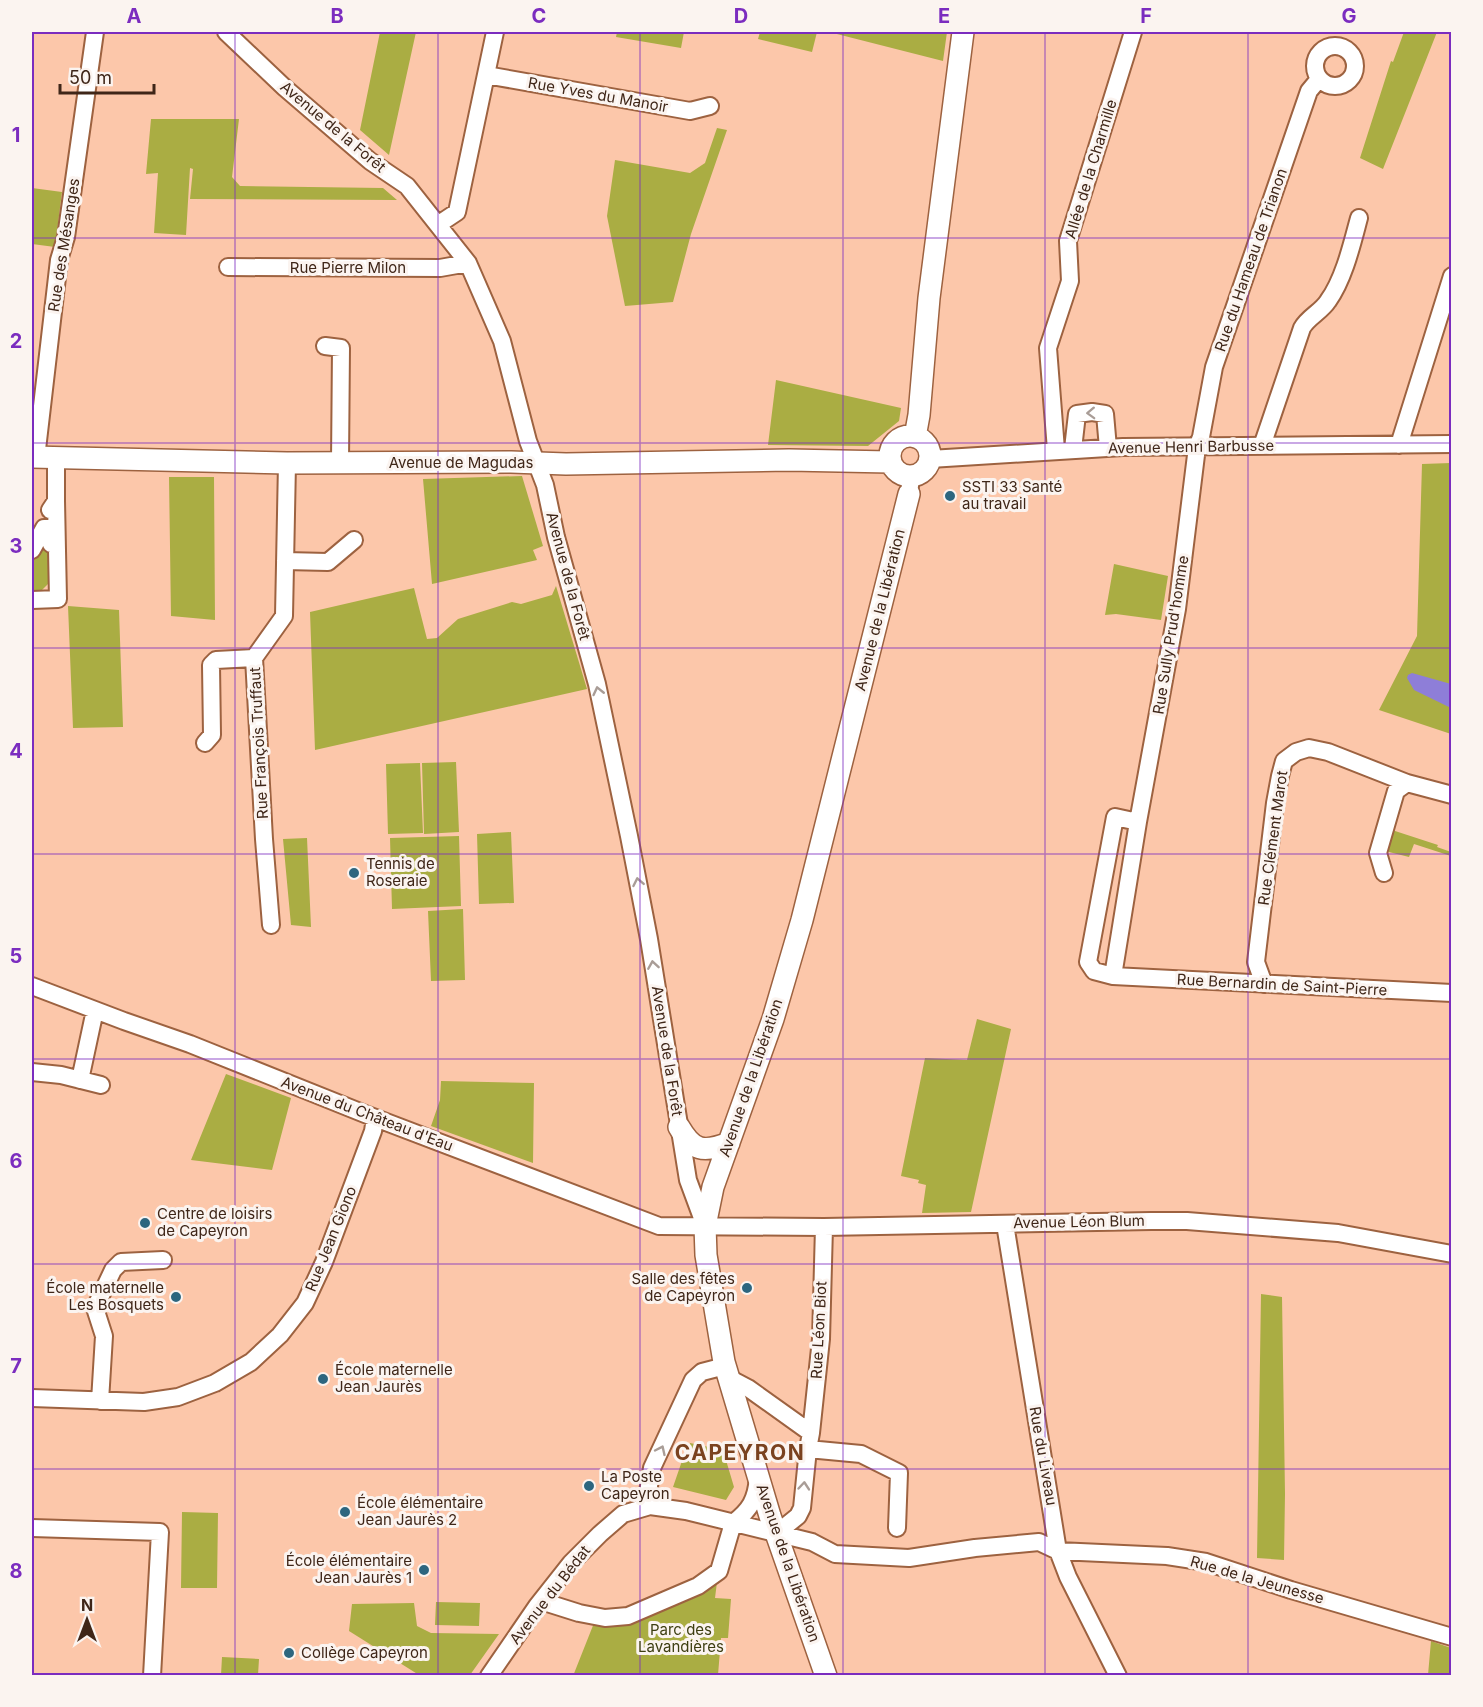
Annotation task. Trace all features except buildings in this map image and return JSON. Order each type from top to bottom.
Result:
[{"type":"main road","points":[[915,436],[919,415],[929,298],[963,32]]},
{"type":"main road","points":[[915,436],[928,447],[930,459],[926,469],[910,486],[893,468],[890,455],[895,442],[901,438],[915,436]]},
{"type":"main road","name":"Avenue de Magudas","points":[[41,458],[287,463],[779,460],[890,462]]},
{"type":"main road","name":"Avenue de la Libération","points":[[826,1676],[758,1476],[727,1372],[706,1255],[705,1226],[713,1187],[772,1019],[802,920],[910,486]]},
{"type":"main road","points":[[679,1127],[686,1139],[696,1148],[709,1149],[729,1143]]},
{"type":"street","name":"Rue des Mésanges","points":[[32,600],[58,599],[56,501],[41,458],[59,260],[66,237],[95,32]]},
{"type":"street","name":"Avenue de la Forêt","points":[[226,32],[285,88],[370,161],[407,186],[468,263],[502,341],[528,441],[545,485],[561,555],[597,684],[649,939],[688,1180],[705,1226]]},
{"type":"street","points":[[439,224],[457,212],[495,32]]},
{"type":"street","name":"Allée de la Charmille","points":[[1056,450],[1048,348],[1070,281],[1068,241],[1133,32]]},
{"type":"street","name":"Rue Yves du Manoir","points":[[486,75],[690,111],[710,105]]},
{"type":"street","name":"Rue du Hameau de Trianon","points":[[1197,447],[1201,437],[1214,367],[1309,91],[1319,79]]},
{"type":"street","points":[[1262,446],[1302,328],[1306,321],[1328,302],[1351,249],[1359,218]]},
{"type":"street","name":"Rue Pierre Milon","points":[[228,267],[440,268],[468,263]]},
{"type":"street","points":[[1399,445],[1452,276]]},
{"type":"street","points":[[325,346],[341,348],[340,462]]},
{"type":"street","points":[[1073,449],[1077,414],[1092,412],[1105,414],[1108,448]]},
{"type":"street","name":"Avenue Henri Barbusse","points":[[930,459],[1073,449],[1452,444]]},
{"type":"street","name":"Rue Sully Prud'homme","points":[[1113,976],[1138,822],[1177,609],[1197,447]]},
{"type":"street","name":"Rue François Truffaut","points":[[271,925],[264,839],[255,658],[284,616],[287,463]]},
{"type":"street","points":[[32,538],[56,501]]},
{"type":"street","points":[[32,550],[44,528],[52,530],[51,585],[46,592],[32,592]]},
{"type":"street","points":[[285,561],[328,562],[354,540]]},
{"type":"street","points":[[205,742],[212,735],[211,665],[216,660],[255,658]]},
{"type":"street","name":"Rue Clément Marot","points":[[1264,984],[1256,962],[1275,803],[1284,761],[1296,752],[1309,748],[1328,752],[1407,783],[1452,795]]},
{"type":"street","points":[[1384,873],[1378,853],[1396,791],[1407,783]]},
{"type":"street","points":[[1113,976],[1094,971],[1088,962],[1115,817],[1138,822]]},
{"type":"street","name":"Rue Bernardin de Saint-Pierre","points":[[1113,976],[1452,993]]},
{"type":"street","name":"Avenue du Château d'Eau","points":[[32,986],[190,1044],[375,1118],[659,1226],[705,1226]]},
{"type":"street","points":[[80,1080],[95,1010]]},
{"type":"street","points":[[32,1072],[61,1075],[101,1085]]},
{"type":"street","name":"Rue Jean Giono","points":[[32,1398],[144,1402],[178,1397],[215,1383],[251,1362],[280,1335],[305,1303],[324,1262],[373,1131],[375,1118]]},
{"type":"street","name":"Avenue Léon Blum","points":[[705,1226],[824,1227],[1187,1221],[1338,1233],[1452,1254]]},
{"type":"street","name":"Rue du Liveau","points":[[1005,1224],[1058,1551],[1068,1577],[1118,1676]]},
{"type":"street","name":"Rue Léon Biot","points":[[777,1533],[798,1516],[802,1509],[821,1339],[824,1227]]},
{"type":"street","points":[[100,1401],[104,1336],[95,1308],[113,1270],[121,1263],[163,1260]]},
{"type":"street","points":[[650,1506],[648,1492],[652,1468],[693,1380],[702,1372],[727,1372],[809,1441],[861,1454],[899,1473],[897,1528]]},
{"type":"street","points":[[541,1601],[579,1613],[605,1617],[628,1616],[698,1586],[719,1571],[733,1523],[744,1513],[757,1494],[758,1476]]},
{"type":"street","name":"Rue de la Jeunesse","points":[[650,1506],[686,1511],[812,1542],[835,1554],[909,1558],[975,1548],[1040,1542],[1058,1551],[1167,1556],[1206,1562],[1452,1638]]},
{"type":"street","name":"Avenue du Bédat","points":[[489,1676],[541,1601],[571,1563],[623,1514],[650,1506]]},
{"type":"street","points":[[32,1528],[160,1533],[152,1676]]},
{"type":"green space","points":[[380,32],[416,32],[389,155],[360,130]]},
{"type":"green space","points":[[617,32],[684,32],[681,48],[616,37]]},
{"type":"green space","points":[[760,32],[817,32],[812,52],[758,39]]},
{"type":"green space","points":[[829,32],[947,32],[943,61]]},
{"type":"green space","points":[[1404,32],[1437,32],[1383,169],[1360,158],[1391,61],[1393,62]]},
{"type":"green space","points":[[151,119],[239,119],[232,177],[240,186],[383,188],[397,200],[190,199],[193,169],[190,168],[186,235],[154,233],[158,173],[146,174]]},
{"type":"green space","points":[[717,128],[727,130],[691,234],[673,302],[625,306],[607,216],[615,160],[690,173],[705,163]]},
{"type":"green space","points":[[32,188],[62,192],[55,247],[32,244]]},
{"type":"green space","points":[[776,380],[901,408],[899,421],[868,446],[768,445]]},
{"type":"green space","points":[[1451,463],[1451,734],[1379,710],[1417,636],[1422,464]]},
{"type":"green space","points":[[522,476],[543,546],[533,550],[537,560],[432,584],[423,479]]},
{"type":"green space","points":[[169,477],[214,477],[215,620],[171,616]]},
{"type":"green space","points":[[48,532],[50,582],[42,590],[32,591],[32,554]]},
{"type":"green space","points":[[1114,564],[1168,576],[1161,620],[1116,614],[1105,615]]},
{"type":"green space","points":[[556,586],[587,689],[315,750],[310,612],[414,588],[427,639],[437,638],[458,619],[512,602],[521,604],[552,595]]},
{"type":"green space","points":[[68,606],[119,610],[123,727],[73,728]]},
{"type":"green space","points":[[456,762],[459,832],[424,834],[422,763]]},
{"type":"green space","points":[[420,763],[423,833],[388,834],[386,764]]},
{"type":"green space","points":[[1392,830],[1438,845],[1437,847],[1451,852],[1451,856],[1414,844],[1409,857],[1389,852],[1386,847]]},
{"type":"green space","points":[[511,832],[514,903],[479,904],[477,834]]},
{"type":"green space","points":[[459,836],[461,906],[392,909],[390,838]]},
{"type":"green space","points":[[307,838],[311,927],[291,925],[283,839]]},
{"type":"green space","points":[[463,909],[465,980],[431,981],[428,911]]},
{"type":"green space","points":[[977,1019],[1011,1029],[971,1212],[922,1213],[926,1185],[918,1183],[919,1180],[901,1176],[925,1058],[967,1060]]},
{"type":"green space","points":[[226,1074],[291,1098],[272,1170],[191,1160]]},
{"type":"green space","points":[[441,1081],[534,1083],[533,1163],[431,1126],[440,1100]]},
{"type":"green space","points":[[1261,1294],[1282,1297],[1284,1560],[1257,1558]]},
{"type":"green space","points":[[690,1443],[723,1450],[734,1487],[726,1500],[673,1487]]},
{"type":"green space","points":[[182,1512],[218,1513],[217,1588],[181,1588]]},
{"type":"green space","name":"Parc des Lavandières","points":[[717,1582],[715,1598],[731,1599],[728,1638],[721,1638],[718,1675],[573,1676],[594,1623],[614,1627],[616,1621]]},
{"type":"green space","points":[[436,1602],[480,1603],[479,1626],[435,1625]]},
{"type":"green space","points":[[414,1603],[417,1626],[431,1633],[499,1634],[470,1675],[419,1675],[349,1631],[352,1604]]},
{"type":"green space","points":[[1431,1641],[1451,1648],[1451,1675],[1428,1675]]},
{"type":"green space","points":[[222,1657],[259,1659],[258,1675],[221,1675]]},
{"type":"shaded area","points":[[1412,673],[1451,684],[1451,708],[1414,690],[1407,678]]},
{"type":"place","name":"SSTI 33 Santé au travail","points":[[950,496]]},
{"type":"place","name":"Tennis de Roseraie","points":[[354,873]]},
{"type":"place","name":"Centre de loisirs de Capeyron","points":[[145,1223]]},
{"type":"place","name":"Salle des fêtes de Capeyron","points":[[747,1288]]},
{"type":"place","name":"École maternelle Les Bosquets","points":[[176,1297]]},
{"type":"place","name":"École maternelle Jean Jaurès","points":[[323,1379]]},
{"type":"place","name":"La Poste Capeyron","points":[[589,1486]]},
{"type":"place","name":"École élémentaire Jean Jaurès 2","points":[[345,1512]]},
{"type":"place","name":"École élémentaire Jean Jaurès 1","points":[[424,1570]]},
{"type":"place","name":"Collège Capeyron","points":[[289,1653]]},
{"type":"district","name":"CAPEYRON","points":[[740,1453]]}]
